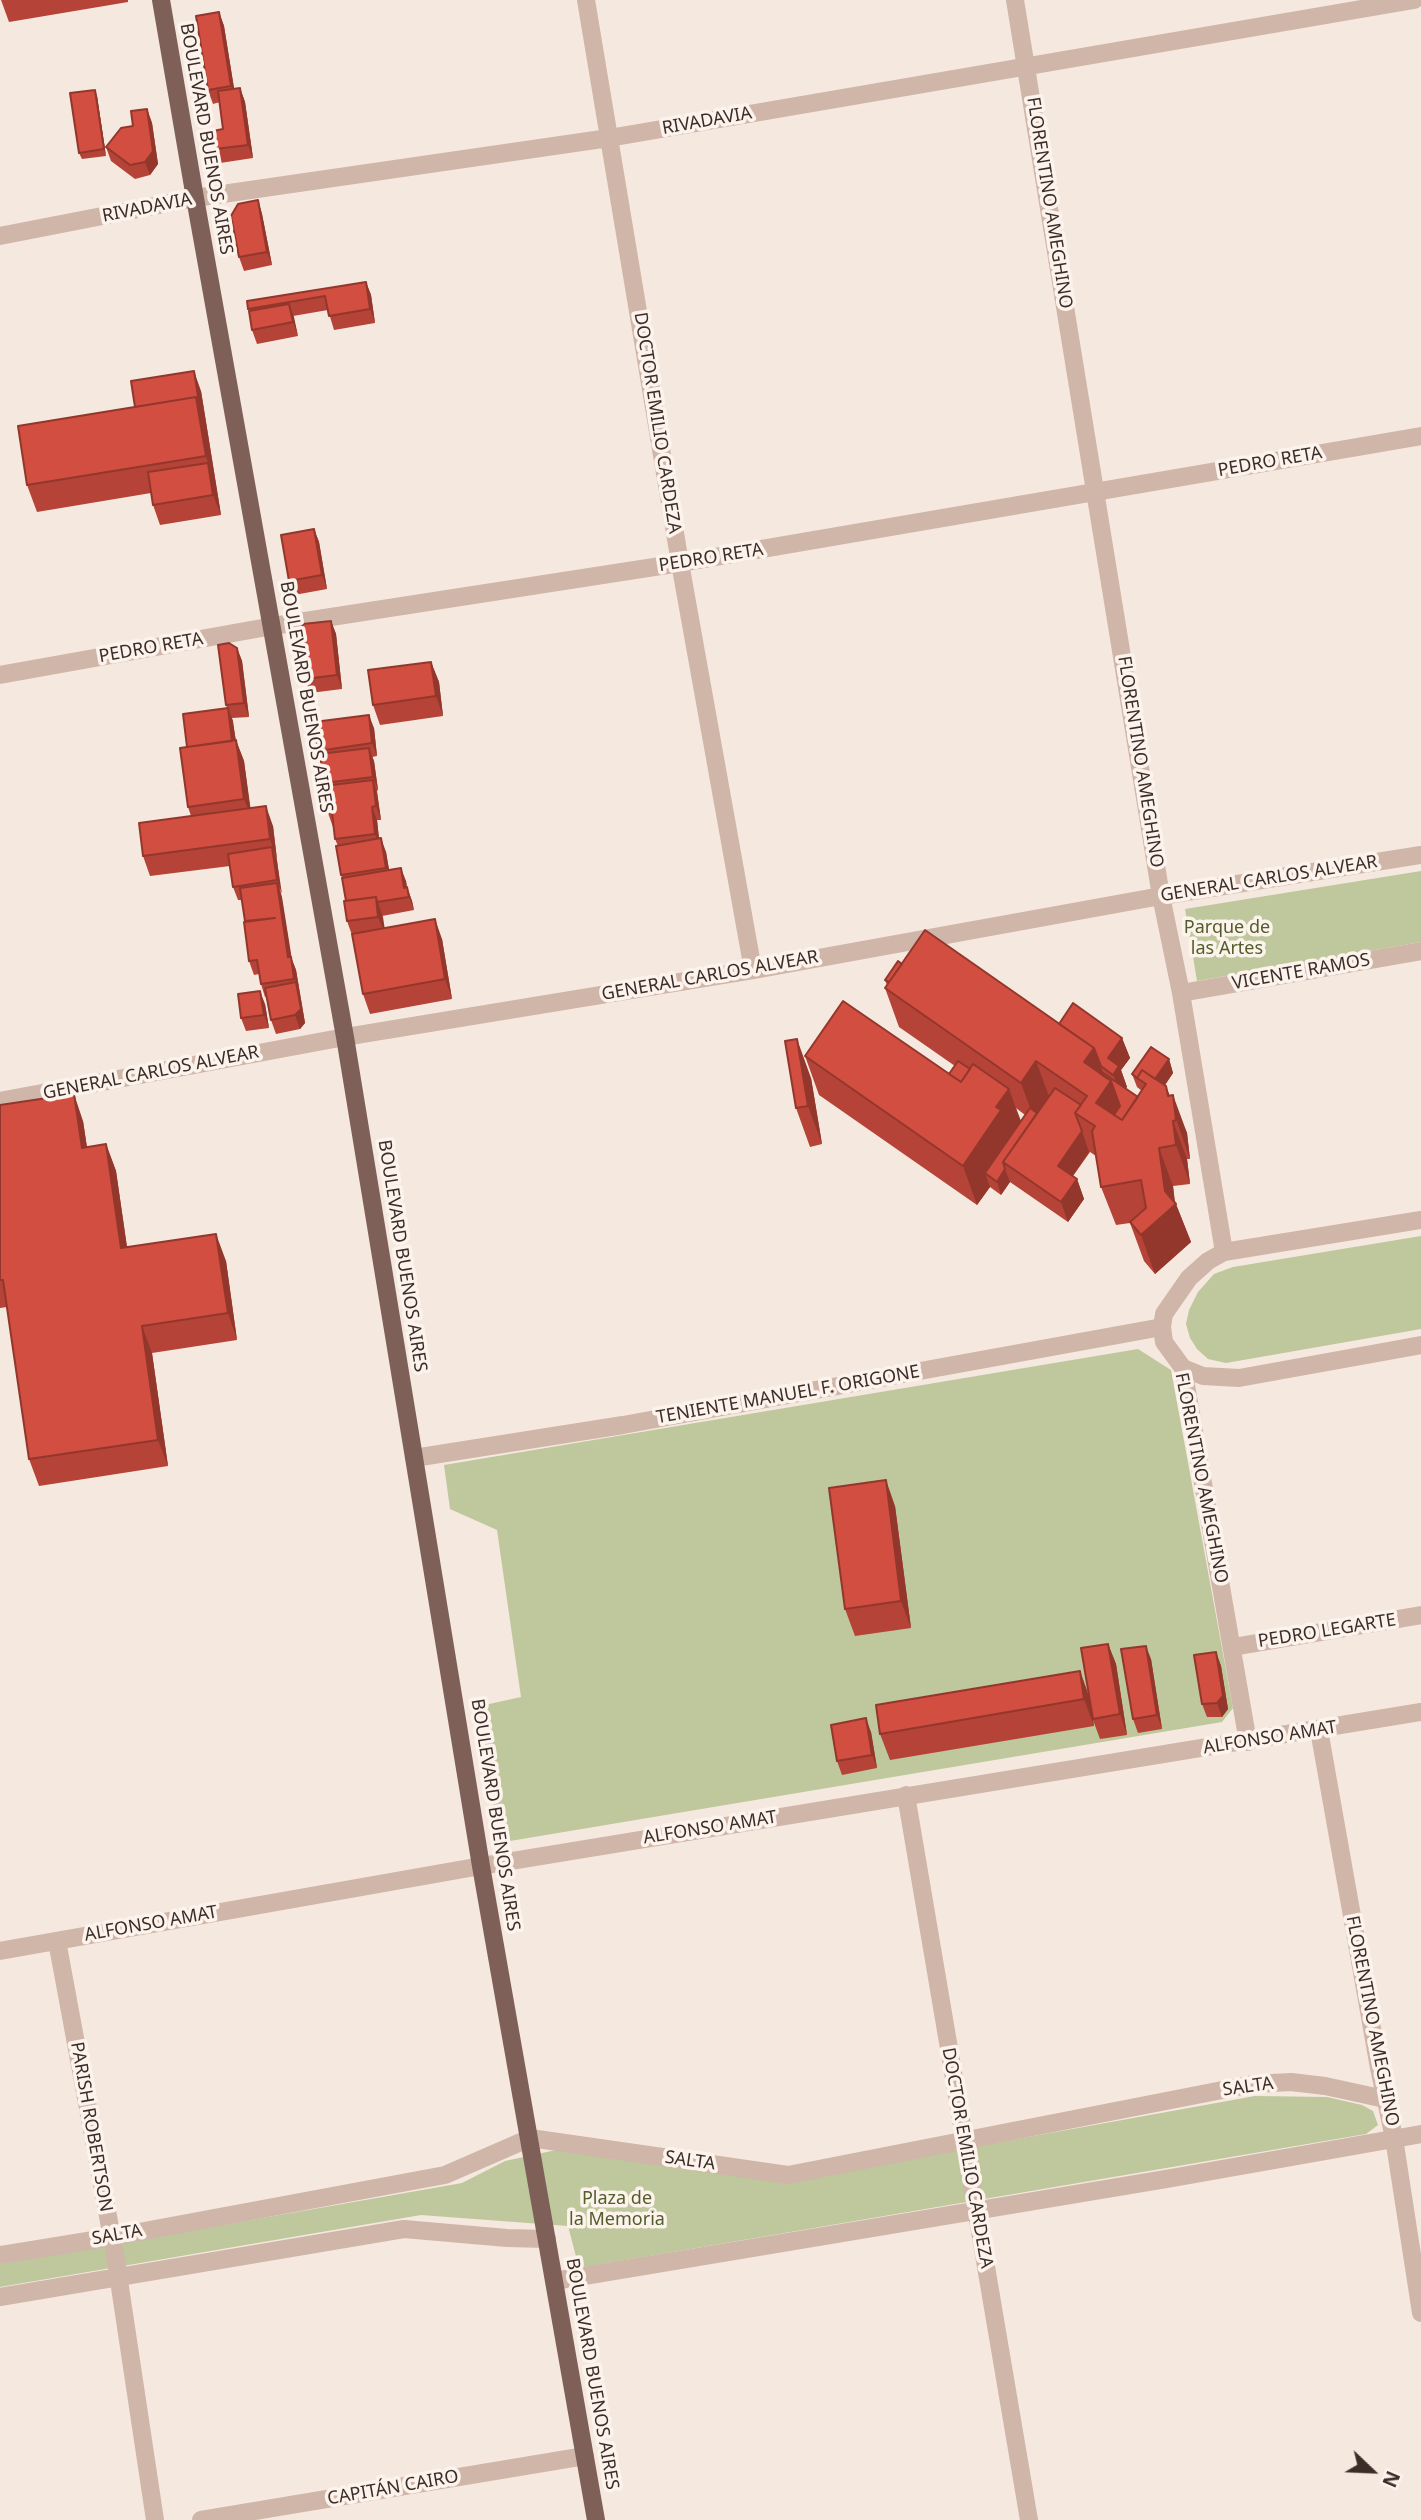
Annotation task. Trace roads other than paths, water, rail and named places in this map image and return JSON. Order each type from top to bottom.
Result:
[{"type":"main road","name":"BOULEVARD BUENOS AIRES","points":[[161,0],[345,1037],[481,1866],[596,2520]]},
{"type":"street","name":"DOCTOR EMILIO CARDEZA","points":[[586,0],[680,563],[753,970]]},
{"type":"street","name":"FLORENTINO AMEGHINO","points":[[1015,0],[1161,896],[1181,993],[1224,1252]]},
{"type":"street","name":"RIVADAVIA","points":[[0,236],[195,198],[609,138],[1414,0]]},
{"type":"street","name":"PEDRO RETA","points":[[0,675],[273,626],[680,563],[1421,436]]},
{"type":"street","name":"GENERAL CARLOS ALVEAR","points":[[0,1101],[345,1037],[753,970],[1161,896],[1421,855]]},
{"type":"street","name":"VICENTE RAMOS","points":[[1181,993],[1421,951]]},
{"type":"street","points":[[1162,1327],[1164,1314],[1189,1278],[1208,1261],[1224,1252],[1421,1220]]},
{"type":"street","name":"FLORENTINO AMEGHINO","points":[[1162,1327],[1164,1342],[1183,1368],[1248,1742]]},
{"type":"street","name":"TENIENTE MANUEL F. ORIGONE","points":[[414,1458],[624,1425],[1162,1327]]},
{"type":"street","points":[[1183,1368],[1203,1376],[1239,1378],[1421,1345]]},
{"type":"street","name":"PEDRO LEGARTE","points":[[1233,1647],[1421,1615]]},
{"type":"street","name":"ALFONSO AMAT","points":[[0,1951],[481,1866],[1421,1712]]},
{"type":"street","name":"FLORENTINO AMEGHINO","points":[[1319,1730],[1394,2138],[1421,2313]]},
{"type":"street","name":"DOCTOR EMILIO CARDEZA","points":[[906,1796],[1029,2520]]},
{"type":"street","name":"PARISH ROBERTSON","points":[[57,1941],[118,2276],[155,2520]]},
{"type":"street","name":"SALTA","points":[[0,2255],[445,2175],[530,2138],[788,2175],[1254,2084],[1291,2082],[1325,2086],[1385,2099]]},
{"type":"street","points":[[554,2281],[1421,2134]]},
{"type":"street","points":[[0,2297],[404,2229],[547,2239]]},
{"type":"street","name":"CAPITÁN CAIRO","points":[[201,2520],[585,2456]]},
{"type":"park label","name":"Parque de las Artes","points":[[1227,938]]},
{"type":"park label","name":"Plaza de la Memoria","points":[[617,2209]]}]
